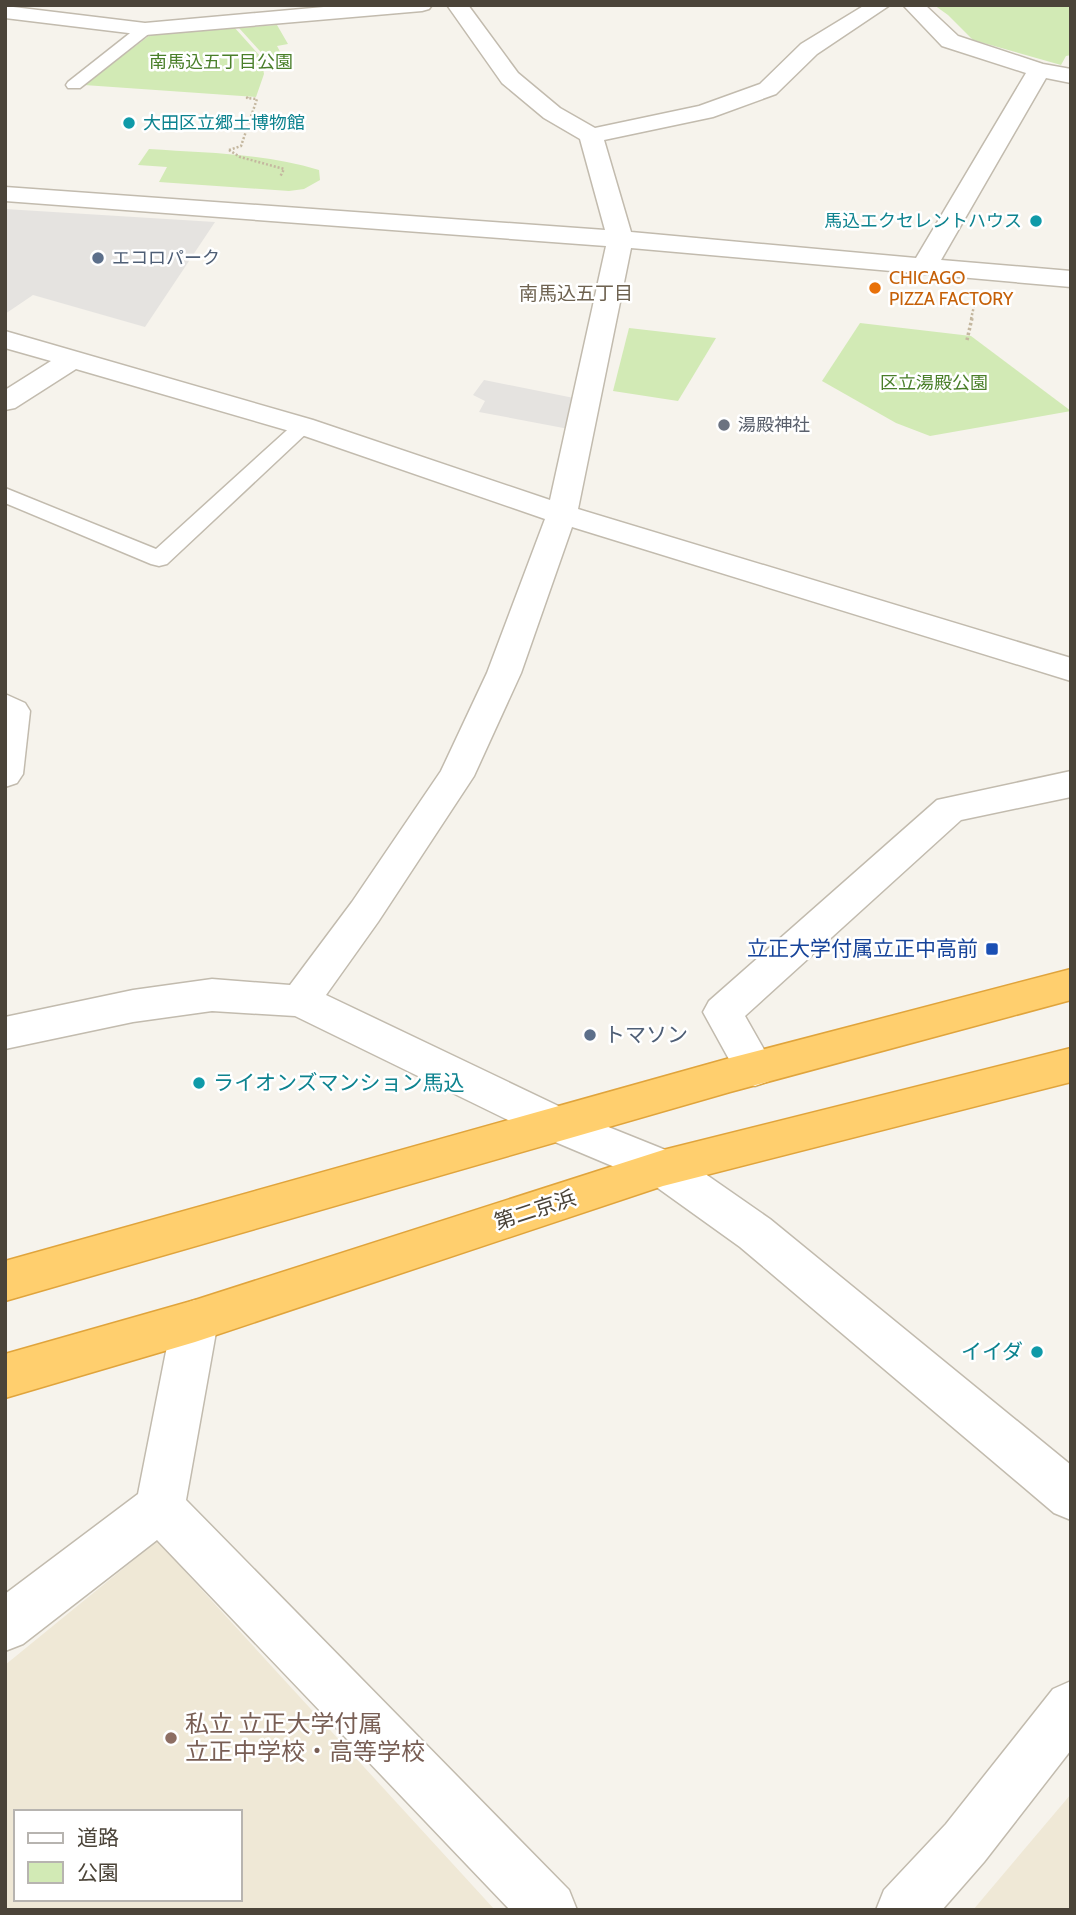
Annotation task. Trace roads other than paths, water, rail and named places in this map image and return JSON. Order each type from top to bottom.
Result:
[{"type":"highway","points":[[5,1282],[556,1124],[1071,984]]},
{"type":"highway","name":"第二京浜","points":[[5,1376],[195,1321],[663,1168],[1071,1065]]},
{"type":"street","points":[[5,12],[145,29],[422,5]]},
{"type":"street","points":[[457,5],[510,78],[552,113],[591,136],[705,112],[768,89],[809,49],[880,5]]},
{"type":"street","points":[[913,5],[950,41],[1040,70],[1071,76]]},
{"type":"street","points":[[924,265],[1040,70]]},
{"type":"street","points":[[300,1001],[365,912],[456,776],[504,673],[562,514],[620,239],[591,136]]},
{"type":"street","points":[[5,194],[620,239],[1071,279]]},
{"type":"street","points":[[5,339],[303,426],[562,514],[1071,670]]},
{"type":"street","points":[[5,402],[71,360]]},
{"type":"street","points":[[5,706],[13,711],[5,774]]},
{"type":"street","points":[[755,1069],[723,1012],[950,809],[1071,784]]},
{"type":"street","points":[[5,1033],[132,1006],[212,995],[300,1001],[556,1124],[663,1168],[755,1233],[1071,1496]]},
{"type":"street","points":[[5,1626],[160,1508],[195,1321]]},
{"type":"street","points":[[160,1508],[549,1910]]},
{"type":"street","points":[[904,1910],[965,1843],[1071,1707]]},
{"type":"lane","points":[[74,85],[145,29]]},
{"type":"lane","points":[[5,495],[159,559],[303,426]]},
{"type":"place","name":"大田区立郷土博物館","points":[[129,123]]},
{"type":"place","name":"馬込エクセレントハウス","points":[[1036,221]]},
{"type":"place","name":"エコロパーク","points":[[98,258]]},
{"type":"place","name":"CHICAGO PIZZA FACTORY","points":[[875,288]]},
{"type":"place","name":"湯殿神社","points":[[724,425]]},
{"type":"place","name":"立正大学付属立正中高前","points":[[992,949]]},
{"type":"place","name":"トマソン","points":[[590,1035]]},
{"type":"place","name":"ライオンズマンション馬込","points":[[199,1083]]},
{"type":"place","name":"イイダ","points":[[1037,1352]]},
{"type":"place","name":"私立 立正大学付属 立正中学校・高等学校","points":[[171,1738]]},
{"type":"district","name":"南馬込五丁目","points":[[576,293]]},
{"type":"park label","name":"南馬込五丁目公園","points":[[221,62]]},
{"type":"park label","name":"区立湯殿公園","points":[[934,383]]}]
